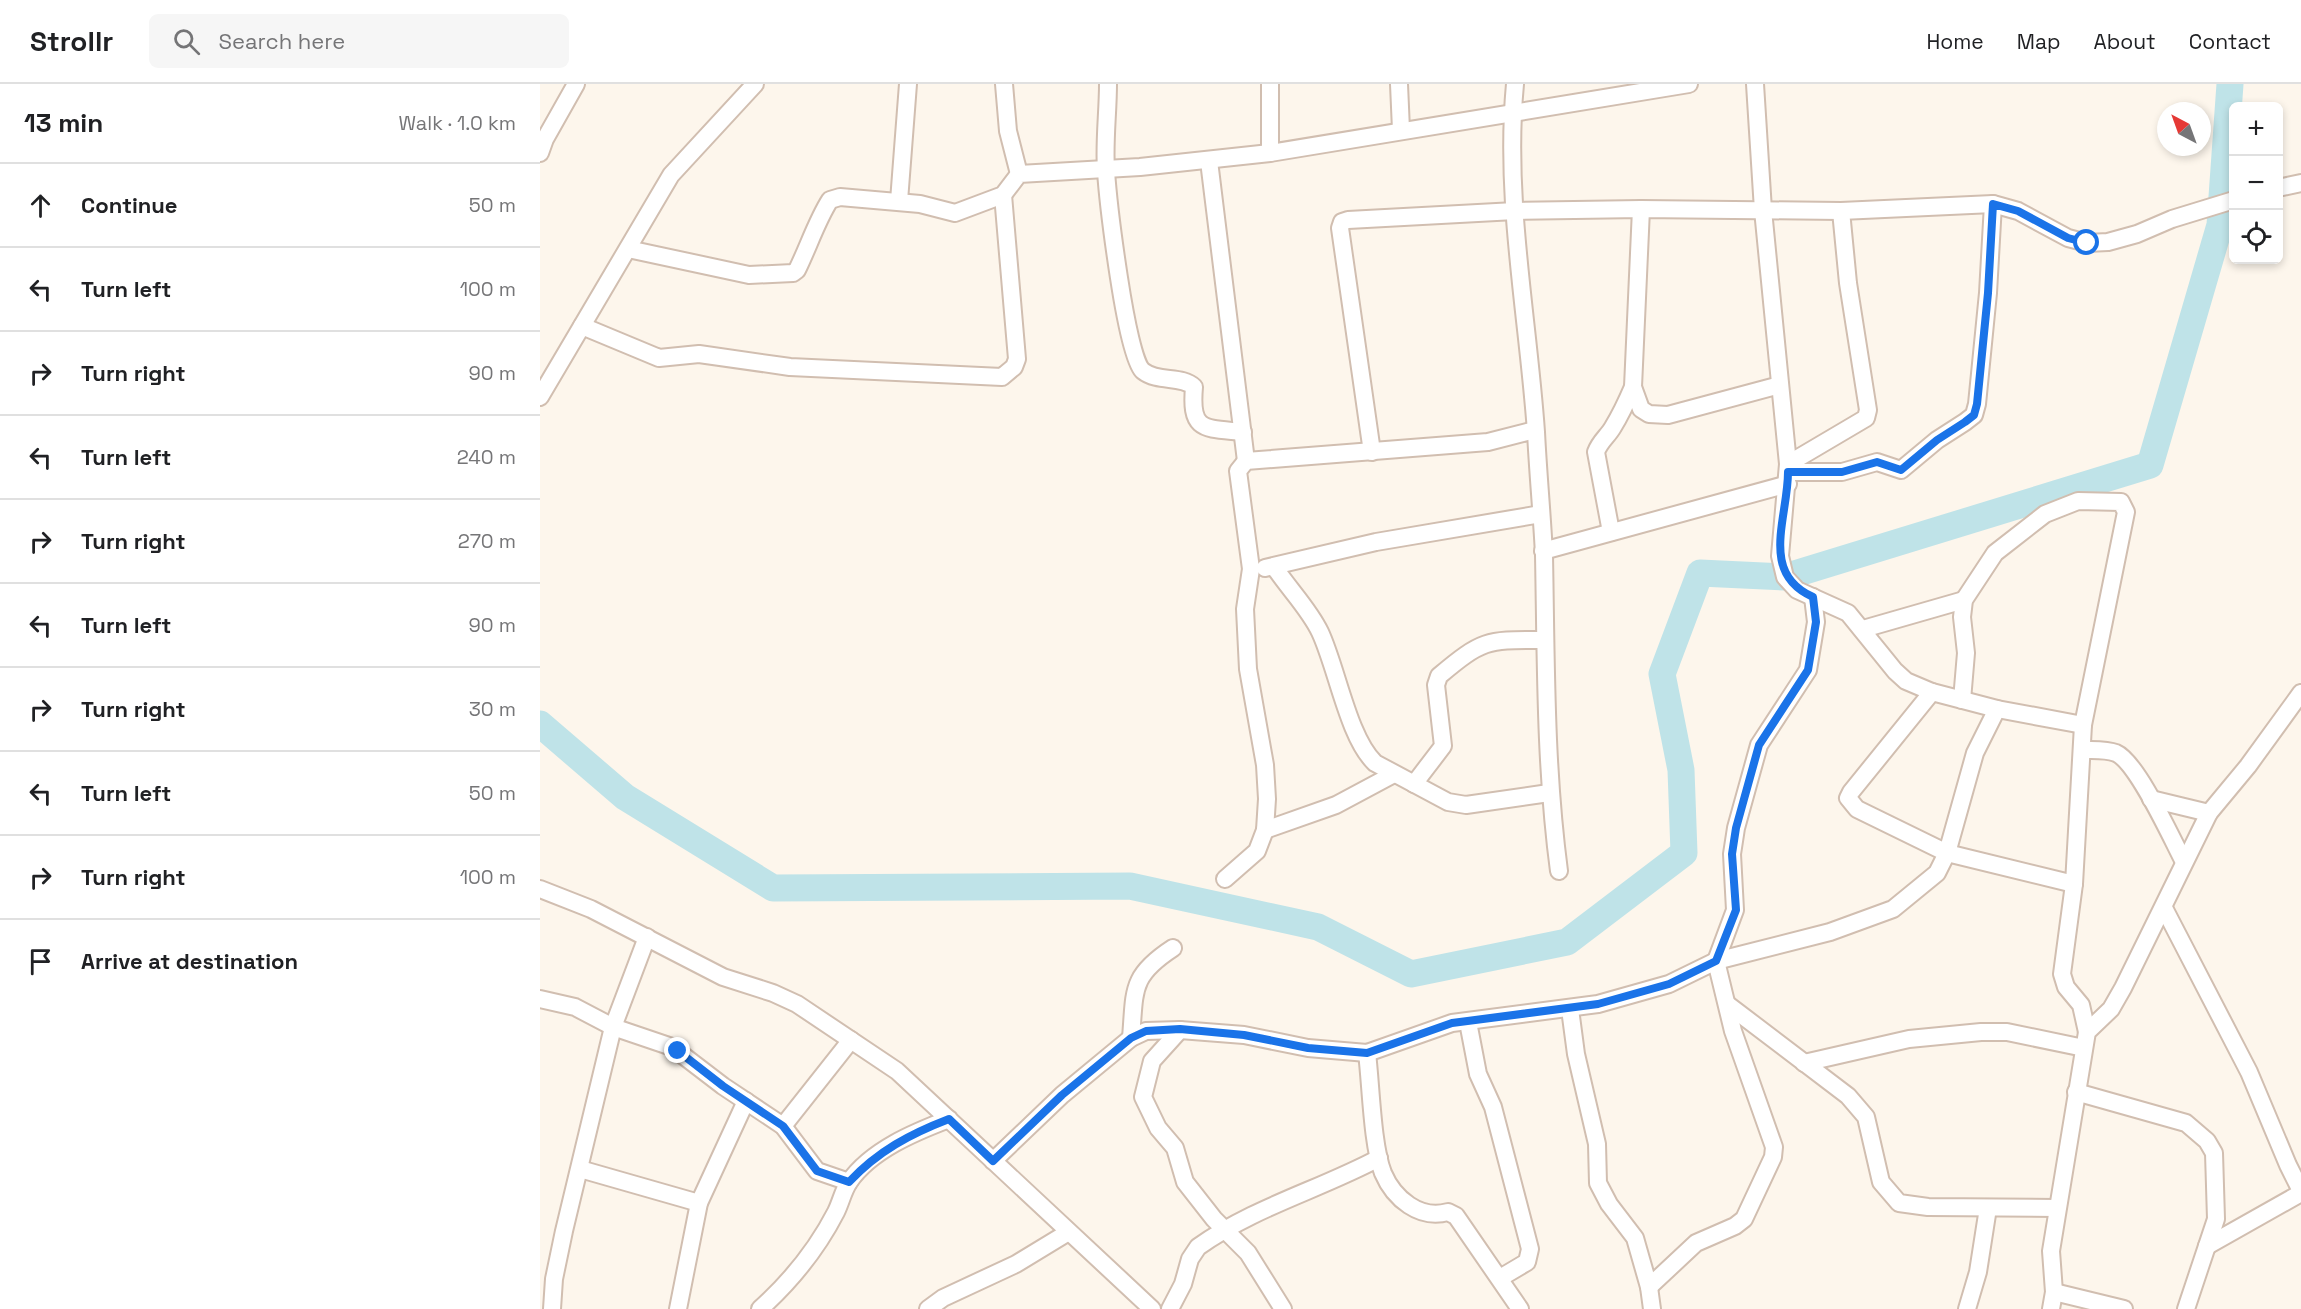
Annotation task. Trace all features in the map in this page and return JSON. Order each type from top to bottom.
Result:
[{"type":"street","points":[[540,153],[545,139],[576,84]]},
{"type":"street","points":[[540,397],[671,176],[755,84]]},
{"type":"street","points":[[899,201],[908,84]]},
{"type":"street","points":[[1004,84],[1008,130],[1019,174]]},
{"type":"street","points":[[1108,84],[1106,169],[1119,276],[1133,351],[1138,365],[1143,372],[1194,387],[1192,411],[1195,419],[1203,425],[1243,432]]},
{"type":"street","points":[[1270,84],[1270,153]]},
{"type":"street","points":[[1399,84],[1401,130]]},
{"type":"street","points":[[1515,84],[1512,113],[1515,211],[1536,430],[1544,551],[1549,793],[1559,871]]},
{"type":"street","points":[[628,249],[749,275],[794,273],[830,200],[840,197],[899,201],[955,213],[1003,195],[1019,174],[1106,169],[1270,153],[1512,113],[1647,87],[1689,84]]},
{"type":"street","points":[[1755,84],[1763,210],[1788,473],[1780,556],[1785,577],[1797,590],[1848,613],[1863,629],[1894,671],[1906,681],[1932,692],[1998,710],[2083,725]]},
{"type":"street","points":[[1209,160],[1246,461],[1238,471],[1251,569],[1245,609],[1248,669],[1265,765],[1268,799],[1265,830],[1257,852],[1225,879]]},
{"type":"street","points":[[2283,187],[2301,183]]},
{"type":"street","points":[[582,326],[659,358],[699,354],[790,366],[1002,377],[1014,368],[1017,359],[1003,195]]},
{"type":"street","points":[[1372,452],[1340,228],[1342,222],[1415,215],[1515,211],[1641,209],[1841,211],[1993,204],[2018,211],[2068,238],[2087,243],[2108,242],[2138,234],[2172,219],[2229,202]]},
{"type":"street","points":[[1544,551],[1611,532],[1788,473],[1853,470],[1877,462],[1901,470],[1937,440],[1974,415],[1988,293],[1993,204]]},
{"type":"street","points":[[1611,532],[1596,452],[1626,405],[1633,387],[1641,209]]},
{"type":"street","points":[[1788,473],[1807,453],[1862,422],[1868,410],[1848,284],[1841,211]]},
{"type":"street","points":[[1633,387],[1641,409],[1649,414],[1668,415],[1780,385]]},
{"type":"street","points":[[1246,461],[1488,442],[1536,430]]},
{"type":"street","points":[[1807,453],[1833,472]]},
{"type":"street","points":[[1962,700],[1966,653],[1962,618],[1964,600],[1995,554],[2045,514],[2078,501],[2121,502],[2127,512],[2083,725],[2074,884],[2062,974],[2066,987],[2081,1005],[2085,1040],[2051,1251],[2054,1292],[2052,1309]]},
{"type":"street","points":[[1251,569],[1275,568],[1376,542],[1540,514]]},
{"type":"street","points":[[1275,568],[1320,632],[1368,757],[1394,774],[1448,802],[1466,805],[1549,793]]},
{"type":"street","points":[[1649,1287],[1696,1243],[1735,1226],[1744,1219],[1773,1157],[1774,1147],[1726,1004],[1716,961],[1736,910],[1732,854],[1736,828],[1759,745],[1808,670],[1816,622],[1813,597]]},
{"type":"street","points":[[1863,629],[1964,600]]},
{"type":"street","points":[[1414,784],[1443,746],[1436,685],[1439,676],[1484,643],[1496,640],[1545,640]]},
{"type":"street","points":[[1932,692],[1848,798],[1857,809],[1947,853],[2074,884]]},
{"type":"street","points":[[2085,1040],[2111,1009],[2164,908],[2183,860],[2209,813],[2254,758],[2301,693]]},
{"type":"street","points":[[993,1161],[1062,1095],[1131,1038],[1146,1031],[1180,1029],[1244,1035],[1308,1048],[1367,1053],[1433,1027],[1598,1004],[1669,984],[1716,961],[1830,932],[1893,909],[1937,873],[1947,853],[1968,773],[1998,710]]},
{"type":"street","points":[[2083,750],[2118,754],[2128,763],[2151,799],[2183,860]]},
{"type":"street","points":[[1265,830],[1336,805],[1394,774]]},
{"type":"street","points":[[2151,799],[2209,813]]},
{"type":"street","points":[[540,889],[591,909],[723,977],[773,993],[797,1004],[897,1071],[1067,1233],[1152,1309]]},
{"type":"street","points":[[2164,908],[2249,1072],[2301,1192],[2207,1246]]},
{"type":"street","points":[[552,1309],[554,1280],[613,1027],[647,937]]},
{"type":"street","points":[[1131,1038],[1134,1002],[1140,976],[1147,967],[1173,948]]},
{"type":"street","points":[[540,999],[575,1007],[613,1027],[672,1047],[783,1126],[817,1171],[849,1182]]},
{"type":"street","points":[[1726,1004],[1862,1110],[1866,1117],[1881,1182],[1899,1203],[1917,1207],[2057,1208]]},
{"type":"street","points":[[1570,1009],[1576,1054],[1597,1144],[1598,1183],[1609,1204],[1635,1238],[1649,1287],[1652,1309]]},
{"type":"street","points":[[1468,1022],[1478,1074],[1493,1107],[1530,1249],[1527,1262],[1500,1278]]},
{"type":"street","points":[[1180,1029],[1152,1061],[1143,1097],[1158,1128],[1175,1148],[1185,1182],[1224,1231],[1248,1253],[1283,1309]]},
{"type":"street","points":[[1804,1063],[1909,1039],[1981,1032],[2007,1032],[2085,1040]]},
{"type":"street","points":[[783,1126],[851,1040]]},
{"type":"street","points":[[1367,1053],[1379,1158],[1390,1185],[1407,1203],[1422,1214],[1432,1216],[1448,1212],[1456,1216],[1520,1309]]},
{"type":"street","points":[[2076,1092],[2175,1118],[2186,1123],[2206,1141],[2214,1153],[2216,1219],[2186,1309]]},
{"type":"street","points":[[677,1307],[699,1203],[746,1101]]},
{"type":"street","points":[[760,1309],[797,1274],[837,1211],[849,1182],[891,1145],[910,1134],[949,1119]]},
{"type":"street","points":[[1170,1309],[1183,1284],[1190,1258],[1198,1246],[1281,1200],[1314,1190],[1379,1158]]},
{"type":"street","points":[[580,1169],[699,1203]]},
{"type":"street","points":[[1967,1309],[1978,1272],[1988,1208]]},
{"type":"street","points":[[928,1309],[946,1304],[1067,1233]]},
{"type":"street","points":[[2054,1292],[2124,1309]]},
{"type":"waterway","points":[[540,724],[625,797],[773,888],[1130,886],[1318,927],[1411,974],[1567,942],[1684,853],[1681,770],[1662,674],[1700,573],[1785,577],[2150,465],[2220,225],[2230,84]]},
{"type":"route","points":[[678,1051],[723,1086],[783,1126],[817,1171],[825,1176],[849,1182],[891,1145],[910,1134],[949,1119],[993,1161],[1062,1095],[1131,1038],[1146,1031],[1180,1029],[1244,1035],[1308,1048],[1367,1053],[1433,1027],[1598,1004],[1669,984],[1716,961],[1736,910],[1732,840],[1759,745],[1808,670],[1813,648],[1816,608],[1813,597],[1797,590],[1785,577],[1780,556],[1788,472],[1842,472],[1877,462],[1901,470],[1937,440],[1974,415],[1988,293],[1993,204],[2018,211],[2068,238],[2087,243]]}]
